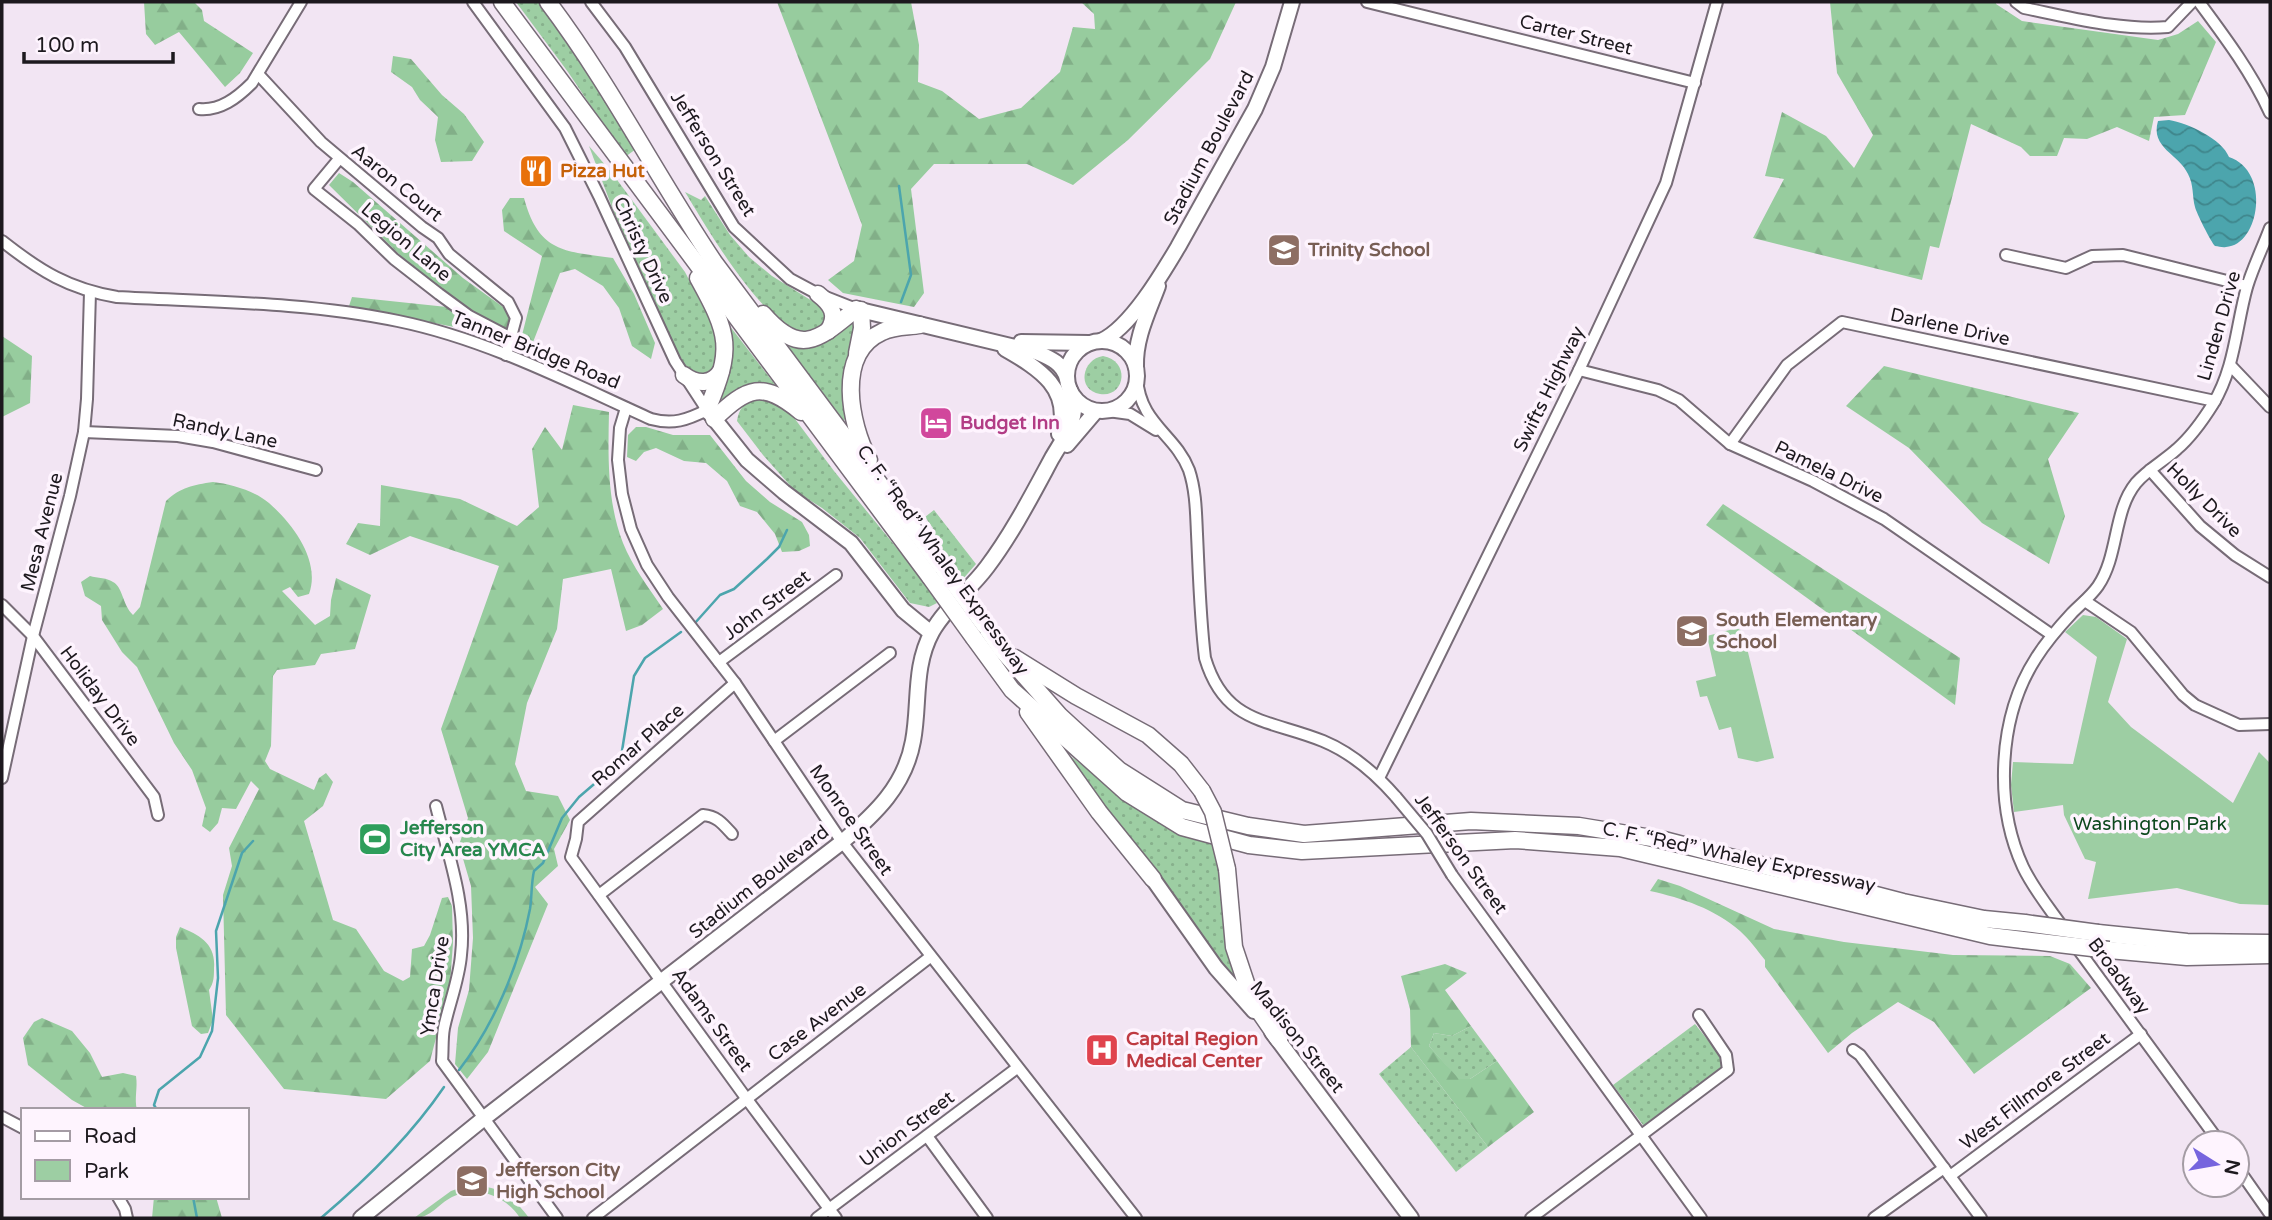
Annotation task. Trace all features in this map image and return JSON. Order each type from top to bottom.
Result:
[{"type":"highway","name":"C. F. “Red” Whaley Expressway","points":[[502,2],[817,425],[980,632],[1012,690],[1127,793],[1182,827],[1249,845],[1302,851],[1515,840],[1620,848],[1990,936],[2187,957],[2270,955]]},
{"type":"highway","name":"C. F. “Red” Whaley Expressway","points":[[548,2],[624,117],[682,215],[890,499],[937,574]]},
{"type":"highway","points":[[670,227],[713,305],[723,331],[724,366],[710,415]]},
{"type":"highway","points":[[714,262],[784,335],[807,340],[817,338],[858,309],[862,328],[852,382],[854,421],[864,450],[890,499]]},
{"type":"highway","points":[[818,295],[828,302],[833,310],[833,325],[828,331]]},
{"type":"highway","points":[[857,355],[883,331],[920,325]]},
{"type":"highway","points":[[684,375],[691,381],[706,383],[719,375],[724,366]]},
{"type":"highway","points":[[710,415],[741,395],[757,391],[779,396],[817,425]]},
{"type":"highway","name":"C. F. “Red” Whaley Expressway","points":[[980,632],[1001,649],[1060,716],[1119,770],[1182,810],[1248,826],[1304,834],[1471,821],[1579,825],[1664,840],[1903,902],[1984,919],[2187,942],[2270,943]]},
{"type":"highway","points":[[1001,649],[1076,696],[1148,735],[1181,764],[1202,791],[1213,811],[1227,869],[1234,947],[1252,1001],[1279,1040]]},
{"type":"highway","points":[[1012,690],[1099,812],[1153,879]]},
{"type":"main road","name":"Stadium Boulevard","points":[[1165,268],[1255,109],[1273,68],[1292,2]]},
{"type":"main road","points":[[1165,268],[1135,351],[1134,390],[1128,400],[1119,407],[1102,411],[1085,407],[1076,400],[1068,385],[1068,368],[1072,357],[1080,348],[1113,336],[1165,268]]},
{"type":"main road","name":"Jefferson Street","points":[[858,309],[992,341]]},
{"type":"main road","points":[[992,341],[1113,342],[1131,356],[1136,373]]},
{"type":"main road","points":[[992,341],[1049,357],[1065,370],[1075,408],[1071,423],[1042,477]]},
{"type":"main road","points":[[992,341],[1037,368],[1061,401],[1064,410],[1062,423],[1052,459]]},
{"type":"main road","points":[[1042,477],[1102,411]]},
{"type":"main road","points":[[710,415],[747,460],[851,543],[903,610],[931,633]]},
{"type":"main road","name":"Stadium Boulevard","points":[[361,1218],[483,1119],[842,842],[891,795],[908,762],[914,739],[917,680],[931,633],[980,576],[1004,543],[1042,477]]},
{"type":"main road","name":"Madison Street","points":[[1153,879],[1216,968],[1279,1040],[1411,1218]]},
{"type":"street","points":[[199,110],[208,110],[244,91],[258,74],[301,2]]},
{"type":"street","name":"Christy Drive","points":[[474,2],[565,128],[675,361],[710,415]]},
{"type":"street","name":"Jefferson Street","points":[[591,2],[625,47],[734,227],[790,279],[818,295],[858,309]]},
{"type":"street","name":"Carter Street","points":[[1367,2],[1695,83]]},
{"type":"street","name":"Swifts Highway","points":[[1379,778],[1579,370],[1666,183],[1717,2]]},
{"type":"street","points":[[2016,2],[2024,8],[2087,21],[2150,29],[2168,27],[2192,2]]},
{"type":"street","points":[[2199,2],[2229,44],[2270,113]]},
{"type":"street","name":"Aaron Court","points":[[258,74],[339,159],[422,228],[439,238],[449,254],[508,302],[516,318],[506,355]]},
{"type":"street","name":"Legion Lane","points":[[339,159],[314,189],[358,224],[394,259],[439,294],[470,316],[511,338]]},
{"type":"street","name":"Linden Drive","points":[[2070,939],[2039,895],[2012,839],[2005,798],[2010,726],[2025,677],[2052,635],[2098,586],[2109,565],[2126,501],[2136,484],[2194,433],[2215,401],[2231,365],[2247,286],[2270,228]]},
{"type":"street","name":"Tanner Bridge Road","points":[[2,241],[36,267],[62,282],[90,292],[342,311],[400,321],[448,334],[506,355],[651,419],[674,423],[710,415]]},
{"type":"street","points":[[2006,255],[2066,268],[2092,256],[2123,255],[2247,286]]},
{"type":"street","name":"Mesa Avenue","points":[[2,778],[33,636],[71,496],[83,432],[87,399],[90,292]]},
{"type":"street","name":"Darlene Drive","points":[[1730,443],[1787,365],[1842,321],[2215,401]]},
{"type":"street","points":[[2231,365],[2270,407]]},
{"type":"street","name":"Pamela Drive","points":[[1579,370],[1658,390],[1679,400],[1730,443],[1813,481],[1884,519],[2052,635]]},
{"type":"street","name":"Jefferson Street","points":[[1136,373],[1143,409],[1188,470],[1193,488],[1205,658],[1210,675],[1220,692],[1244,713],[1258,721],[1322,741],[1352,756],[1379,778],[1427,834],[1452,875],[1701,1218]]},
{"type":"street","name":"Monroe Street","points":[[626,408],[620,428],[618,460],[622,494],[631,529],[647,565],[734,683],[842,842],[1136,1218]]},
{"type":"street","points":[[1102,411],[1132,415],[1164,436]]},
{"type":"street","name":"Randy Lane","points":[[83,432],[190,438],[316,470]]},
{"type":"street","name":"Holly Drive","points":[[2150,470],[2200,526],[2235,555],[2270,577]]},
{"type":"street","name":"John Street","points":[[719,662],[836,575]]},
{"type":"street","points":[[2085,601],[2131,632],[2183,695],[2195,705],[2239,725],[2270,724]]},
{"type":"street","name":"Holiday Drive","points":[[2,606],[33,636],[154,797],[158,815]]},
{"type":"street","points":[[774,741],[890,653]]},
{"type":"street","name":"Romar Place","points":[[576,839],[578,822],[734,683]]},
{"type":"street","name":"Ymca Drive","points":[[436,806],[457,887],[462,923],[462,954],[444,1029],[442,1061],[557,1218]]},
{"type":"street","points":[[598,895],[703,815],[712,816],[732,834]]},
{"type":"street","name":"Adams Street","points":[[576,839],[571,858],[833,1214]]},
{"type":"street","name":"Broadway","points":[[2070,939],[2210,1129]]},
{"type":"street","name":"Case Avenue","points":[[593,1218],[930,957]]},
{"type":"street","points":[[1531,1218],[1728,1070],[1726,1055],[1699,1015]]},
{"type":"street","name":"West Fillmore Street","points":[[1874,1218],[1947,1172],[2141,1034]]},
{"type":"street","points":[[1853,1050],[1860,1055],[1981,1218]]},
{"type":"street","name":"Union Street","points":[[817,1218],[833,1214],[927,1136],[1017,1068]]},
{"type":"street","points":[[2,1117],[21,1127]]},
{"type":"street","points":[[927,1136],[988,1218]]},
{"type":"street","points":[[2251,1187],[2270,1213],[2261,1218]]},
{"type":"street","points":[[119,1199],[127,1218]]},
{"type":"green space","points":[[144,2],[194,2],[202,10],[204,21],[253,53],[240,73],[225,87],[179,32],[155,45],[146,34]]},
{"type":"green space","points":[[516,2],[540,2],[636,149],[625,157],[568,72]]},
{"type":"green space","points":[[777,2],[911,2],[919,45],[918,82],[942,91],[979,119],[1021,108],[1060,72],[1073,27],[1095,29],[1094,14],[1081,2],[1236,2],[1210,59],[1128,140],[1073,185],[1027,164],[934,164],[911,189],[924,293],[914,307],[843,293],[828,280],[854,261],[862,225]]},
{"type":"green space","points":[[1830,2],[1996,2],[2022,21],[2158,40],[2178,34],[2198,21],[2216,42],[2185,115],[2154,117],[2149,141],[2117,127],[2087,139],[2064,138],[2057,156],[2030,156],[2021,147],[1971,124],[1939,248],[1930,246],[1922,280],[1753,238],[1784,179],[1765,176],[1782,112],[1826,136],[1854,168],[1873,135],[1837,73]]},
{"type":"green space","points":[[393,56],[411,59],[442,95],[464,114],[484,142],[472,161],[441,162],[435,140],[438,117],[420,100],[412,87],[391,72]]},
{"type":"green space","points":[[589,146],[685,272],[714,328],[721,365],[707,378],[689,372],[673,344],[613,210]]},
{"type":"green space","points":[[339,173],[353,182],[463,278],[510,312],[514,322],[507,329],[481,317],[410,265],[329,185]]},
{"type":"green space","points":[[685,192],[701,200],[705,196],[730,235],[749,257],[772,276],[825,309],[822,325],[815,331],[799,332],[781,321],[761,303],[724,254]]},
{"type":"green space","points":[[510,198],[524,198],[537,230],[556,246],[613,258],[634,294],[655,343],[651,359],[632,346],[619,308],[603,286],[575,269],[560,273],[528,355],[518,351],[542,256],[504,231],[502,210]]},
{"type":"green space","points":[[352,297],[447,307],[455,313],[454,327],[349,306]]},
{"type":"green space","points":[[851,319],[856,321],[844,421],[789,348],[791,343]]},
{"type":"green space","points":[[729,325],[780,391],[715,400]]},
{"type":"green space","points":[[2,336],[32,356],[30,403],[2,417]]},
{"type":"green space","points":[[1103,356],[1112,359],[1121,371],[1119,385],[1108,394],[1092,391],[1085,381],[1086,368],[1096,358]]},
{"type":"green space","points":[[1884,366],[2079,413],[2048,459],[2065,516],[2049,564],[1982,523],[1909,448],[1846,406]]},
{"type":"green space","points":[[754,399],[775,403],[792,415],[922,579],[937,603],[929,607],[910,603],[860,538],[795,491],[737,421],[742,407]]},
{"type":"green space","points":[[573,405],[609,412],[610,479],[618,527],[631,560],[663,609],[642,625],[626,631],[611,569],[563,579],[557,629],[527,703],[515,764],[526,791],[558,796],[570,820],[554,849],[558,866],[535,887],[548,904],[488,1052],[467,1079],[455,1064],[458,1028],[469,990],[473,938],[471,886],[459,845],[468,818],[441,729],[499,566],[410,536],[370,555],[346,544],[358,523],[380,526],[381,485],[460,499],[517,526],[539,507],[532,449],[545,427],[562,450]]},
{"type":"green space","points":[[636,427],[646,427],[673,435],[710,435],[746,481],[770,502],[802,522],[809,535],[810,546],[799,551],[782,552],[775,534],[757,512],[740,506],[727,481],[706,463],[684,461],[656,448],[644,452],[636,461],[627,457],[628,435]]},
{"type":"green space","points":[[213,482],[257,495],[278,512],[295,532],[308,556],[312,581],[309,594],[298,597],[290,587],[282,591],[315,625],[330,616],[336,578],[371,595],[355,649],[321,654],[315,665],[277,670],[273,676],[271,746],[265,761],[270,769],[314,790],[319,778],[326,773],[333,782],[323,806],[304,821],[333,920],[356,929],[384,971],[403,981],[410,977],[412,949],[424,946],[442,898],[448,897],[452,906],[450,984],[430,1061],[386,1099],[284,1089],[226,1015],[223,895],[232,866],[229,848],[259,789],[251,781],[236,809],[222,808],[218,823],[210,832],[202,826],[206,808],[192,770],[174,743],[137,667],[122,652],[102,620],[101,606],[85,596],[81,582],[90,576],[113,582],[133,615],[140,607],[166,501],[188,487]]},
{"type":"green space","points":[[1723,504],[1960,658],[1955,705],[1706,525]]},
{"type":"green space","points":[[934,510],[976,564],[962,580],[930,531],[933,528],[925,517]]},
{"type":"green space","name":"Washington Park","points":[[2083,615],[2096,617],[2127,639],[2108,702],[2131,727],[2233,803],[2259,752],[2270,763],[2270,905],[2240,904],[2177,888],[2088,899],[2096,862],[2085,859],[2064,815],[2063,805],[2014,812],[2011,785],[2013,762],[2073,764],[2097,657],[2065,632]]},
{"type":"green space","points":[[1737,628],[1743,632],[1774,758],[1757,762],[1738,758],[1731,727],[1719,730],[1707,696],[1700,697],[1696,681],[1716,676],[1707,636]]},
{"type":"green space","points":[[1060,748],[1151,818],[1176,832],[1219,847],[1238,988]]},
{"type":"green space","points":[[1658,879],[1680,886],[1774,929],[1844,942],[1953,955],[2050,956],[2070,964],[2091,988],[1974,1074],[1934,1022],[1898,1002],[1828,1053],[1765,967],[1765,960],[1743,934],[1709,911],[1650,891]]},
{"type":"green space","points":[[180,927],[200,937],[209,947],[214,960],[214,977],[209,990],[213,1020],[208,1033],[201,1034],[192,1026],[176,948]]},
{"type":"green space","points":[[1445,964],[1467,973],[1445,990],[1471,1026],[1452,1036],[1434,1033],[1429,1046],[1459,1079],[1470,1079],[1497,1061],[1534,1112],[1488,1147],[1411,1047],[1410,1009],[1401,976]]},
{"type":"green space","points":[[42,1018],[72,1031],[90,1053],[102,1077],[123,1073],[136,1076],[137,1108],[86,1108],[28,1065],[23,1038],[34,1022]]},
{"type":"green space","points":[[1695,1024],[1722,1058],[1722,1069],[1647,1126],[1643,1125],[1613,1085]]},
{"type":"green space","points":[[1471,1026],[1497,1061],[1470,1079],[1458,1079],[1429,1046],[1434,1033],[1452,1036]]},
{"type":"green space","points":[[1411,1047],[1488,1147],[1456,1172],[1379,1074]]},
{"type":"green space","points":[[468,1185],[488,1187],[503,1193],[529,1218],[520,1218],[499,1198],[471,1192],[452,1197],[430,1213],[414,1218],[451,1191]]},
{"type":"green space","points":[[154,1199],[217,1199],[222,1218],[152,1218]]},
{"type":"water","points":[[2169,120],[2194,128],[2212,138],[2229,157],[2242,165],[2251,177],[2256,206],[2247,234],[2238,243],[2226,247],[2215,246],[2210,239],[2196,210],[2188,174],[2158,138],[2158,121]]},
{"type":"waterway","points":[[899,186],[911,275],[901,302]]},
{"type":"waterway","points":[[695,623],[720,595],[734,589],[779,547],[787,530]]},
{"type":"waterway","points":[[459,1070],[494,1014],[512,973],[530,909],[534,871],[543,863],[562,818],[579,797],[621,757],[634,676],[645,658],[681,632]]},
{"type":"waterway","points":[[156,1108],[154,1105],[159,1090],[200,1057],[212,1031],[218,978],[216,931],[242,853],[253,841]]},
{"type":"waterway","points":[[321,1218],[387,1157],[444,1087]]},
{"type":"waterway","points":[[193,1199],[197,1218]]},
{"type":"place","name":"Pizza Hut","points":[[536,171]]},
{"type":"place","name":"Trinity School","points":[[1284,250]]},
{"type":"place","name":"Budget Inn","points":[[936,423]]},
{"type":"place","name":"South Elementary School","points":[[1692,631]]},
{"type":"place","name":"Jefferson City Area YMCA","points":[[375,839]]},
{"type":"place","name":"Capital Region Medical Center","points":[[1102,1050]]},
{"type":"place","name":"Jefferson City High School","points":[[472,1181]]}]
